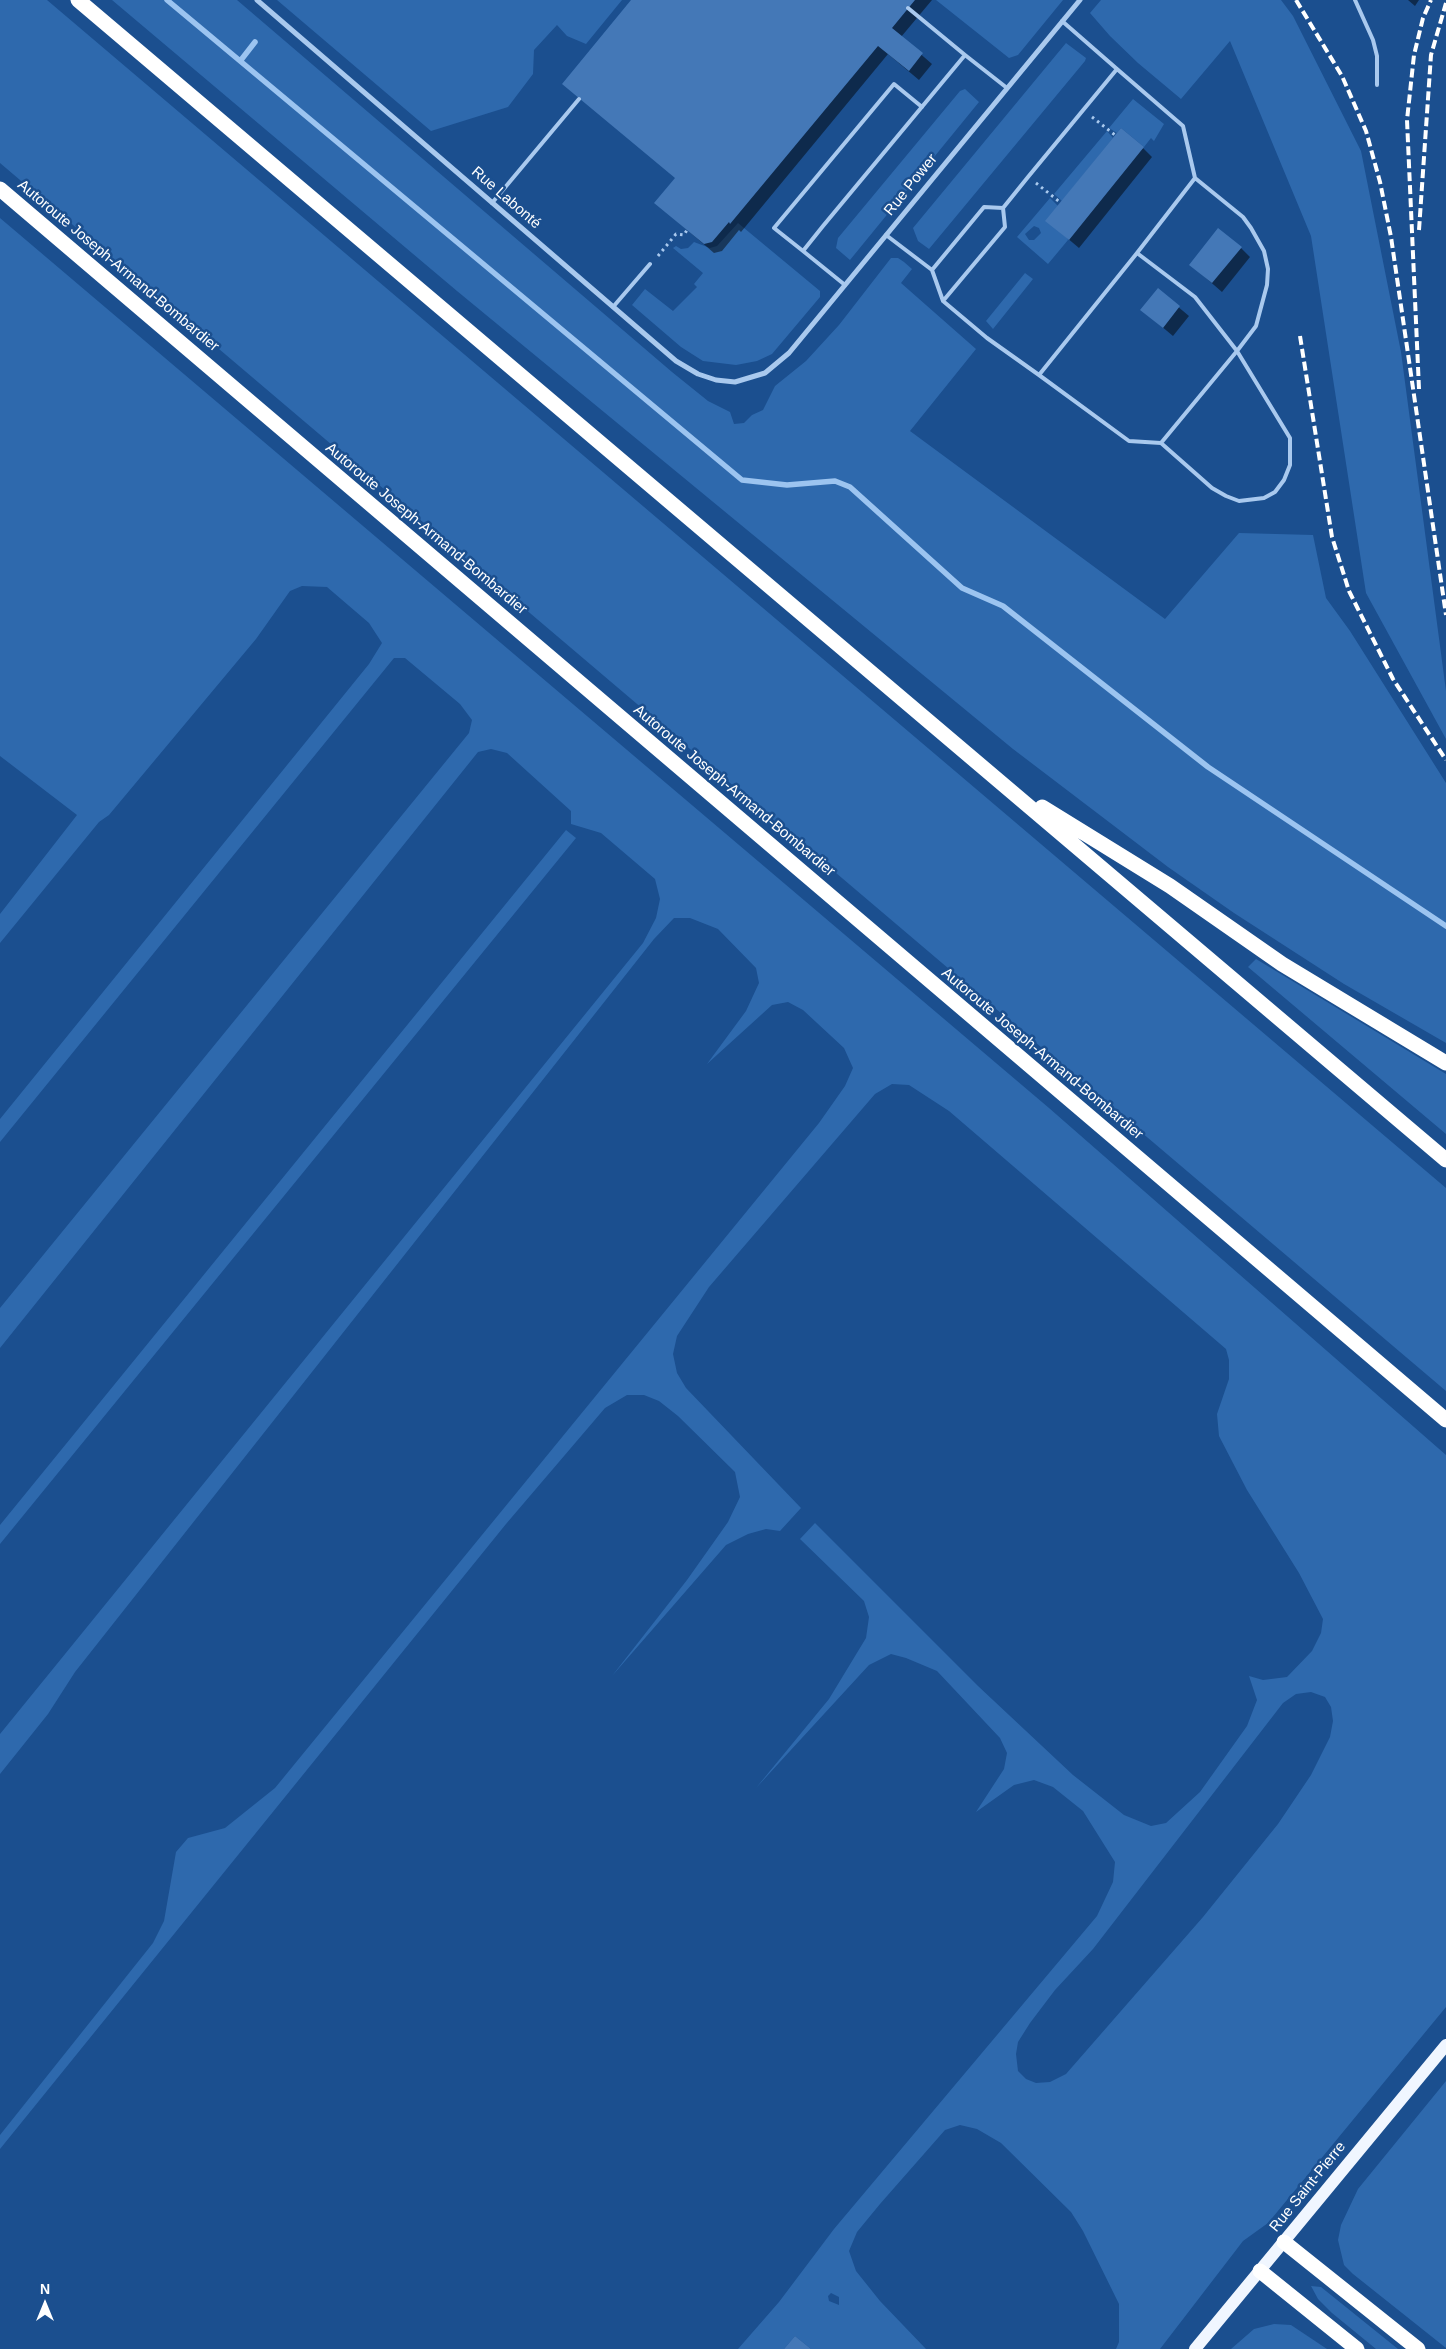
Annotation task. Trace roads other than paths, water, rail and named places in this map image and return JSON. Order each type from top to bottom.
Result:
[{"type":"highway","points":[[78,0],[1446,1160]]},
{"type":"highway","name":"Autoroute Joseph-Armand-Bombardier","points":[[0,189],[1446,1420]]},
{"type":"highway","points":[[997,778],[1170,886],[1282,964],[1446,1063]]},
{"type":"highway","points":[[1284,2242],[1418,2349]]},
{"type":"highway","points":[[1260,2271],[1357,2349]]},
{"type":"main road","name":"Rue Saint-Pierre","points":[[1195,2349],[1446,2044]]},
{"type":"street","name":"Rue Labonté","points":[[257,0],[676,361],[698,374],[716,380],[735,382],[754,378]]},
{"type":"street","name":"Rue Power","points":[[754,378],[772,368],[784,357],[1080,0]]},
{"type":"lane","points":[[1355,0],[1373,40],[1377,56],[1377,85]]},
{"type":"lane","points":[[908,8],[1007,88]]},
{"type":"lane","points":[[1062,21],[1183,126],[1196,178],[1243,216],[1264,251],[1267,285],[1262,310],[1256,326],[1161,443]]},
{"type":"lane","points":[[803,251],[965,55]]},
{"type":"lane","points":[[943,301],[1005,227],[1003,208],[1118,68]]},
{"type":"lane","points":[[845,285],[774,228],[894,84],[922,106]]},
{"type":"lane","points":[[492,203],[579,99]]},
{"type":"lane","points":[[1039,375],[1196,178]]},
{"type":"lane","points":[[932,270],[984,207],[1003,208]]},
{"type":"lane","points":[[886,235],[932,270],[943,301],[987,338],[1129,441],[1161,443],[1212,488],[1226,496],[1247,501],[1264,498],[1275,492],[1284,480],[1290,465],[1290,438],[1237,351],[1196,297],[1137,252]]},
{"type":"lane","points":[[613,307],[650,264]]},
{"type":"waterway","points":[[167,0],[742,480],[787,485],[835,481],[850,487],[962,588],[1003,606],[1208,767],[1446,926]]},
{"type":"waterway","points":[[241,60],[255,42]]},
{"type":"railway","points":[[1296,0],[1342,76],[1366,131],[1380,182],[1391,237],[1446,615]]},
{"type":"railway","points":[[1419,389],[1407,120],[1414,55],[1423,18],[1431,0]]},
{"type":"railway","points":[[1419,230],[1431,55],[1446,3]]},
{"type":"railway","points":[[1300,336],[1332,537],[1349,591],[1393,679],[1446,760]]}]
